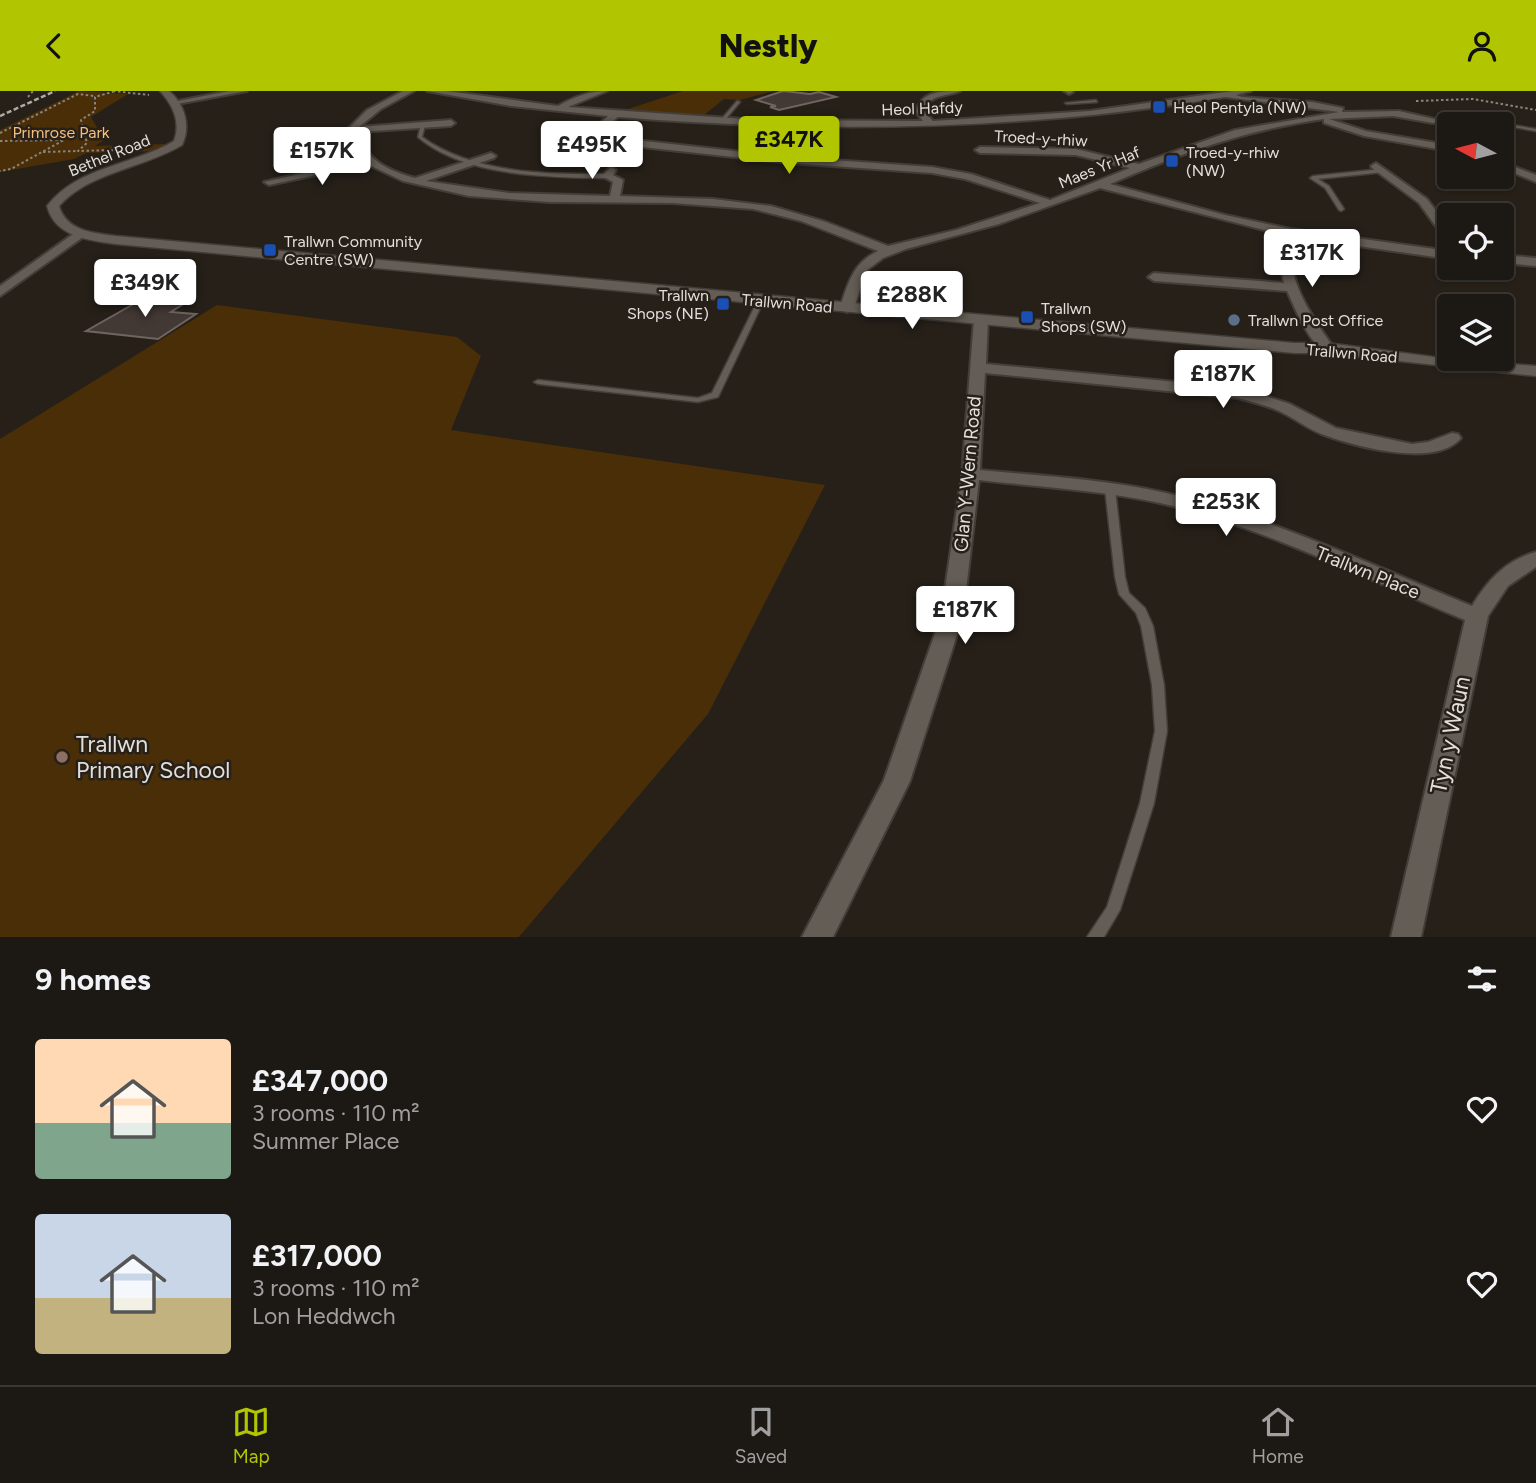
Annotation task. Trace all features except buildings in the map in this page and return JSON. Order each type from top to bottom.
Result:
[{"type":"street","points":[[164,91],[175,100],[243,91]]},
{"type":"street","points":[[352,130],[374,111],[410,91]]},
{"type":"street","name":"Heol Hafdy","points":[[430,91],[562,108],[722,120],[930,123],[1108,112],[1247,91]]},
{"type":"street","points":[[562,108],[578,99],[603,91]]},
{"type":"street","points":[[930,123],[920,112],[923,103],[936,94],[956,91]]},
{"type":"street","points":[[1170,93],[1193,100]]},
{"type":"street","points":[[1224,95],[1259,103],[1333,108],[1358,115]]},
{"type":"street","name":"Bethel Road","points":[[80,235],[53,214],[57,199],[74,186],[147,160],[178,143],[183,130],[175,100]]},
{"type":"street","points":[[617,113],[600,128],[598,135],[605,140],[789,160],[932,170],[967,176],[1050,203]]},
{"type":"street","name":"Maes Yr Haf","points":[[847,308],[858,273],[868,261],[889,251],[1102,185],[1219,135],[1320,118],[1358,115],[1395,113],[1437,121]]},
{"type":"street","points":[[1320,118],[1364,133],[1437,146]]},
{"type":"street","points":[[352,130],[451,123]]},
{"type":"street","points":[[352,130],[357,147],[369,161],[387,172],[453,191],[496,196],[750,206],[794,213],[889,251]]},
{"type":"street","name":"Troed-y-rhiw","points":[[979,150],[1076,152],[1142,168]]},
{"type":"street","points":[[415,181],[491,156]]},
{"type":"street","points":[[269,182],[369,161]]},
{"type":"street","points":[[1379,169],[1423,201],[1437,220]]},
{"type":"street","points":[[1514,170],[1536,179]]},
{"type":"street","points":[[609,173],[618,180],[614,201]]},
{"type":"street","points":[[1102,185],[1223,218],[1291,233],[1437,253]]},
{"type":"street","points":[[1291,233],[1284,255],[1291,288],[1327,348]]},
{"type":"street","points":[[0,292],[80,235]]},
{"type":"street","name":"Trallwn Road","points":[[80,235],[362,264],[847,308],[1294,348],[1327,348],[1536,371]]},
{"type":"street","points":[[1514,260],[1536,262]]},
{"type":"street","points":[[1154,277],[1291,288]]},
{"type":"street","name":"Glan Y-Wern Road","points":[[817,937],[897,781],[952,616],[971,474],[981,319]]},
{"type":"street","points":[[976,368],[1240,393],[1284,407],[1330,432],[1358,440],[1412,449],[1431,447],[1452,438]]},
{"type":"street","name":"Trallwn Place","points":[[971,474],[1110,489],[1164,498],[1256,526],[1476,616]]},
{"type":"street","name":"Tyn y Waun","points":[[1406,937],[1476,616],[1492,588],[1526,563],[1536,559]]},
{"type":"lane","points":[[1087,101],[1108,112]]},
{"type":"lane","points":[[1067,103],[1096,101]]},
{"type":"lane","points":[[722,120],[738,102]]},
{"type":"lane","points":[[423,125],[420,137],[437,151],[476,162],[517,172],[587,176],[609,173]]},
{"type":"lane","points":[[1514,126],[1536,130]]},
{"type":"lane","points":[[1341,209],[1327,187],[1313,178],[1379,169]]},
{"type":"lane","points":[[538,382],[698,400],[715,394],[761,300]]},
{"type":"lane","points":[[1095,937],[1113,910],[1131,854],[1147,803],[1161,731],[1158,685],[1147,626],[1141,611],[1124,594],[1120,577],[1110,489]]},
{"type":"path","points":[[28,97],[33,91]]},
{"type":"path","points":[[0,133],[78,94],[95,96],[113,91],[175,100]]},
{"type":"path","points":[[78,151],[87,143],[82,120],[95,111],[95,96]]},
{"type":"path","points":[[1430,98],[1474,99],[1536,110]]},
{"type":"path","points":[[0,141],[64,140],[11,169],[0,171]]},
{"type":"path","points":[[40,152],[116,150]]},
{"type":"green space","name":"Primrose Park","points":[[79,91],[128,94],[91,117],[104,140],[95,146],[165,144],[156,151],[86,153],[74,159],[0,172],[0,130]]},
{"type":"green space","points":[[683,91],[773,91],[740,100],[724,99],[704,115],[625,110]]},
{"type":"green space","points":[[217,305],[457,337],[481,356],[451,430],[825,485],[708,714],[519,937],[0,937],[0,439]]},
{"type":"railway","points":[[0,116],[55,91]]},
{"type":"place","name":"Heol Pentyla (NW)","points":[[1159,107]]},
{"type":"place","name":"Troed-y-rhiw (NW)","points":[[1172,161]]},
{"type":"place","name":"Trallwn Community Centre (SW)","points":[[270,250]]},
{"type":"place","name":"Trallwn Shops (NE)","points":[[723,304]]},
{"type":"place","name":"Trallwn Shops (SW)","points":[[1027,317]]},
{"type":"place","name":"Trallwn Post Office","points":[[1234,320]]},
{"type":"place","name":"Trallwn Primary School","points":[[62,757]]}]
